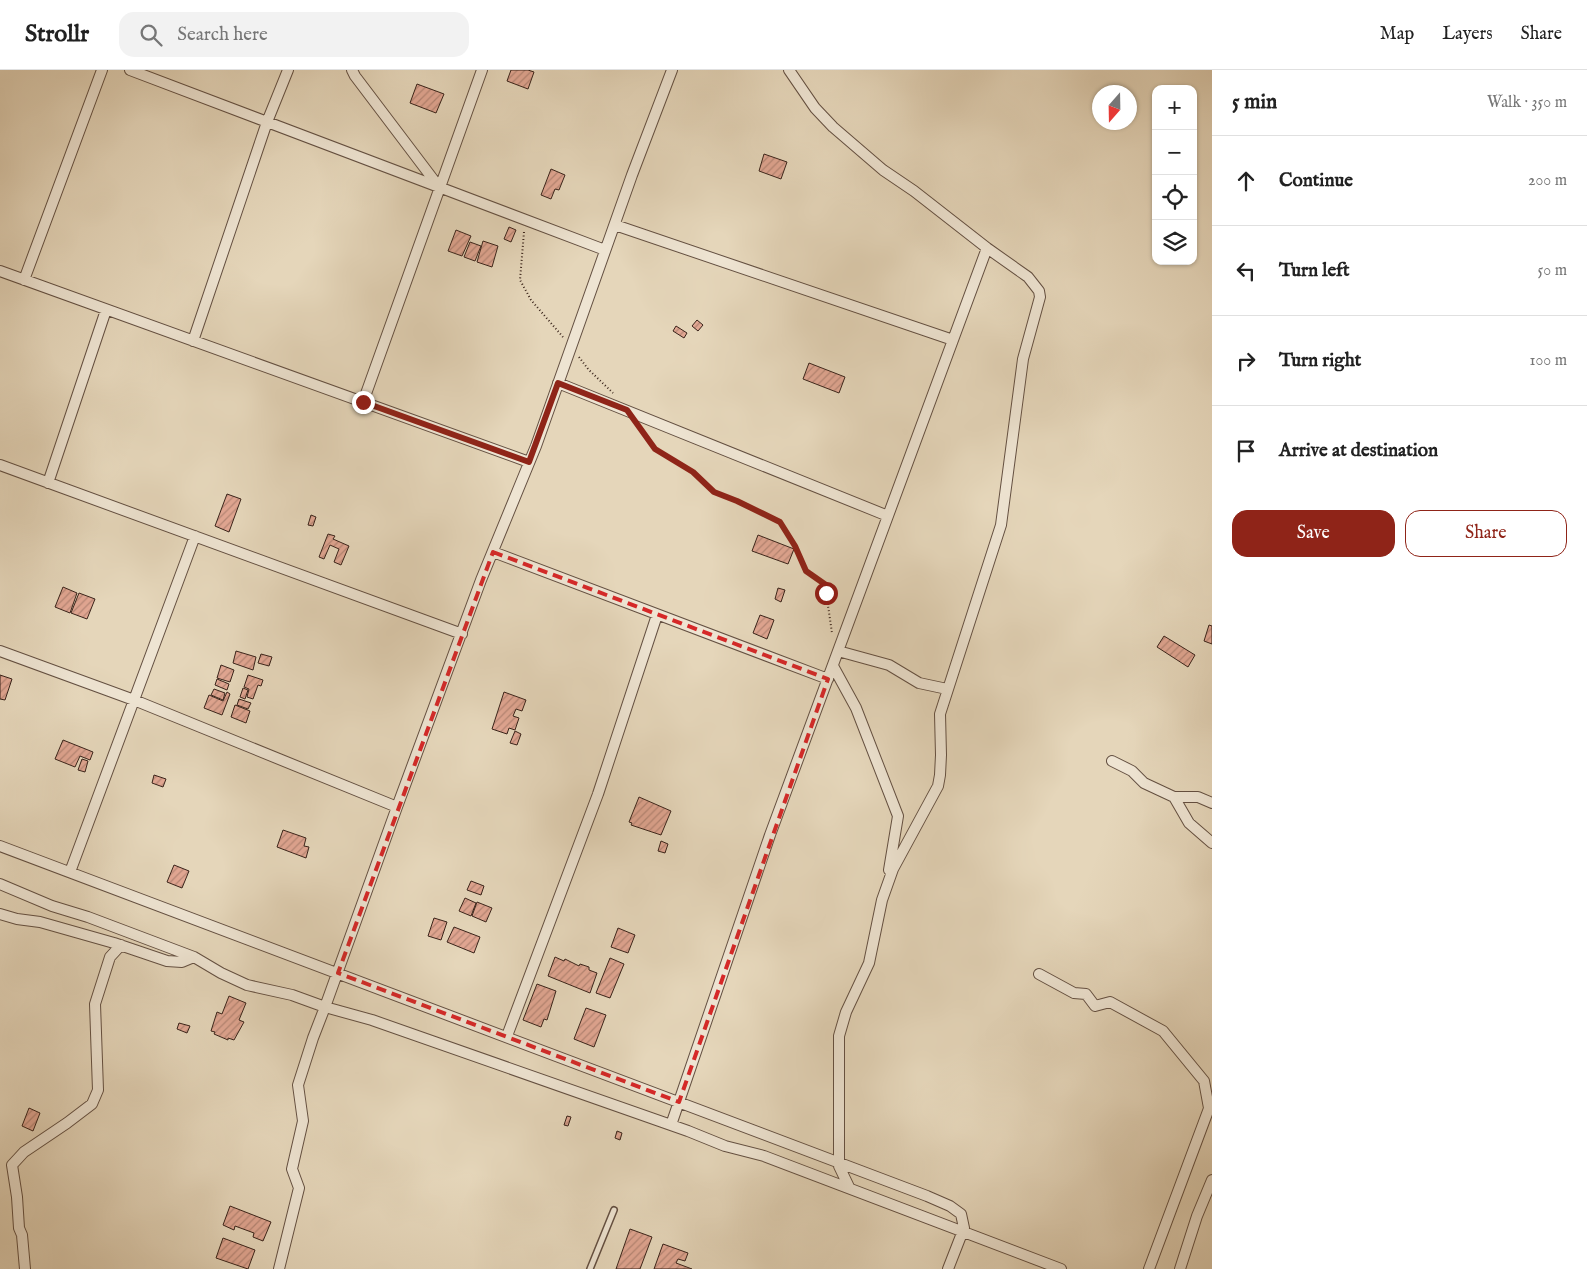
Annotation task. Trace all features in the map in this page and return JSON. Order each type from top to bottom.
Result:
[{"type":"street","points":[[24,280],[102,70]]},
{"type":"street","points":[[130,70],[605,250]]},
{"type":"street","points":[[193,341],[268,122],[288,70]]},
{"type":"street","points":[[352,70],[439,187]]},
{"type":"street","points":[[363,402],[482,70]]},
{"type":"street","points":[[279,1269],[299,1188],[292,1169],[303,1121],[298,1085],[313,1038],[397,807],[529,462],[672,70]]},
{"type":"street","points":[[789,70],[815,108],[833,126],[883,170],[914,191],[987,248],[1028,277],[1039,291],[1040,297],[1023,358],[1001,525],[974,614],[940,714],[941,756],[938,786],[893,869],[882,900],[869,963],[846,1012],[839,1036],[839,1166],[849,1187]]},
{"type":"street","points":[[614,225],[953,340]]},
{"type":"street","points":[[671,1125],[770,835],[987,248]]},
{"type":"street","points":[[0,271],[529,462]]},
{"type":"street","points":[[48,483],[106,310]]},
{"type":"street","points":[[558,383],[888,516]]},
{"type":"street","points":[[0,465],[462,634]]},
{"type":"street","points":[[70,872],[195,536]]},
{"type":"street","points":[[493,552],[828,679]]},
{"type":"street","points":[[507,1036],[598,794],[657,614]]},
{"type":"street","points":[[0,650],[134,700],[397,807]]},
{"type":"street","points":[[838,650],[889,664],[919,683],[947,689]]},
{"type":"street","points":[[833,666],[856,708],[898,816],[886,888]]},
{"type":"street","points":[[1112,761],[1132,771],[1144,784],[1174,797],[1198,797],[1212,803]]},
{"type":"street","points":[[1174,797],[1189,823],[1212,843]]},
{"type":"street","points":[[0,846],[507,1036],[950,1206],[961,1214],[964,1228],[948,1269]]},
{"type":"street","points":[[0,884],[194,957],[221,973],[247,985],[292,995],[325,1007],[372,1020],[671,1125],[725,1146],[764,1156],[1060,1269]]},
{"type":"street","points":[[0,914],[17,919],[40,922],[121,945],[167,961],[182,962],[194,957]]},
{"type":"street","points":[[25,1269],[22,1235],[18,1228],[18,1197],[12,1165],[24,1152],[92,1104],[98,1090],[95,1004],[110,957],[121,945]]},
{"type":"street","points":[[1039,974],[1074,994],[1086,994],[1095,1006],[1110,1002],[1164,1030],[1204,1081],[1210,1104],[1149,1269]]},
{"type":"street","points":[[1180,1269],[1197,1216],[1212,1180]]},
{"type":"lane","points":[[590,1269],[614,1210]]},
{"type":"path","points":[[525,220],[520,280],[531,300],[588,369],[613,393]]},
{"type":"path","points":[[627,410],[655,449],[693,472],[714,492],[780,522],[795,546],[806,571],[826,585],[832,634]]},
{"type":"highlighted area","points":[[493,552],[828,679],[679,1102],[338,973]]},
{"type":"building","points":[[511,70],[534,72],[528,89],[507,81]]},
{"type":"building","points":[[417,84],[444,94],[436,113],[410,103]]},
{"type":"building","points":[[764,154],[787,162],[781,179],[759,171]]},
{"type":"building","points":[[551,169],[565,175],[559,190],[555,189],[551,199],[541,195]]},
{"type":"building","points":[[509,227],[516,230],[511,242],[504,239]]},
{"type":"building","points":[[456,230],[471,236],[462,256],[448,251]]},
{"type":"building","points":[[483,241],[498,246],[492,267],[477,262]]},
{"type":"building","points":[[470,242],[481,246],[475,261],[464,257]]},
{"type":"building","points":[[697,320],[703,325],[698,331],[692,326]]},
{"type":"building","points":[[676,326],[687,333],[684,338],[673,331]]},
{"type":"building","points":[[809,363],[845,377],[839,393],[803,379]]},
{"type":"building","points":[[227,494],[241,499],[229,532],[215,526]]},
{"type":"building","points":[[311,515],[316,517],[313,526],[308,525]]},
{"type":"building","points":[[328,534],[335,536],[333,539],[349,546],[341,565],[334,562],[339,549],[330,545],[324,559],[319,557]]},
{"type":"building","points":[[758,535],[794,549],[788,564],[752,551]]},
{"type":"building","points":[[63,587],[77,593],[70,613],[55,607]]},
{"type":"building","points":[[778,588],[785,590],[781,602],[775,599]]},
{"type":"building","points":[[79,593],[95,599],[87,619],[71,613]]},
{"type":"building","points":[[760,615],[774,620],[767,639],[753,633]]},
{"type":"building","points":[[1209,625],[1212,626],[1212,644],[1204,641]]},
{"type":"building","points":[[1164,636],[1195,655],[1188,667],[1157,647]]},
{"type":"building","points":[[236,651],[256,657],[253,670],[233,663]]},
{"type":"building","points":[[261,654],[272,657],[269,666],[258,663]]},
{"type":"building","points":[[221,665],[234,670],[230,682],[217,678]]},
{"type":"building","points":[[0,675],[12,679],[5,700],[0,699]]},
{"type":"building","points":[[248,675],[263,680],[261,686],[258,685],[253,699],[247,697],[249,689],[244,687]]},
{"type":"building","points":[[217,679],[229,684],[227,690],[215,685]]},
{"type":"building","points":[[243,688],[248,690],[245,699],[240,697]]},
{"type":"building","points":[[214,689],[225,693],[223,700],[211,695]]},
{"type":"building","points":[[227,692],[230,694],[222,715],[204,708],[209,695],[223,701]]},
{"type":"building","points":[[504,692],[526,700],[522,711],[516,709],[513,716],[519,718],[515,730],[509,728],[507,734],[492,729]]},
{"type":"building","points":[[239,699],[251,703],[248,709],[237,705]]},
{"type":"building","points":[[235,705],[250,711],[246,723],[231,717]]},
{"type":"building","points":[[515,731],[521,734],[517,745],[510,743]]},
{"type":"building","points":[[63,740],[93,752],[90,760],[80,756],[75,767],[55,759]]},
{"type":"building","points":[[82,759],[88,761],[85,772],[78,770]]},
{"type":"building","points":[[154,775],[166,779],[163,787],[152,783]]},
{"type":"building","points":[[639,797],[671,811],[661,835],[631,825],[632,823],[629,822]]},
{"type":"building","points":[[283,830],[306,838],[304,846],[309,847],[306,858],[277,847]]},
{"type":"building","points":[[661,841],[668,844],[665,853],[658,851]]},
{"type":"building","points":[[174,865],[189,871],[182,888],[167,882]]},
{"type":"building","points":[[471,881],[484,886],[481,895],[467,890]]},
{"type":"building","points":[[465,898],[476,903],[471,916],[459,911]]},
{"type":"building","points":[[477,902],[492,908],[486,922],[472,916]]},
{"type":"building","points":[[434,918],[447,922],[441,940],[428,936]]},
{"type":"building","points":[[454,927],[480,937],[474,953],[447,942]]},
{"type":"building","points":[[618,928],[635,935],[628,953],[611,947]]},
{"type":"building","points":[[555,957],[564,961],[565,959],[579,966],[580,964],[589,967],[589,970],[597,973],[590,993],[548,976]]},
{"type":"building","points":[[610,958],[624,964],[610,998],[596,993]]},
{"type":"building","points":[[537,984],[556,991],[547,1020],[544,1019],[541,1027],[523,1020]]},
{"type":"building","points":[[229,996],[246,1003],[239,1020],[244,1022],[234,1040],[228,1038],[228,1040],[211,1031],[217,1012],[222,1014]]},
{"type":"building","points":[[586,1008],[606,1015],[594,1047],[574,1039]]},
{"type":"building","points":[[179,1023],[190,1026],[187,1033],[177,1029]]},
{"type":"building","points":[[29,1108],[40,1113],[33,1131],[22,1126]]},
{"type":"building","points":[[567,1116],[571,1117],[568,1126],[564,1125]]},
{"type":"building","points":[[617,1131],[622,1133],[620,1140],[615,1138]]},
{"type":"building","points":[[230,1206],[271,1222],[263,1241],[253,1237],[254,1233],[235,1226],[234,1230],[223,1225]]},
{"type":"building","points":[[630,1229],[652,1237],[640,1269],[616,1269]]},
{"type":"building","points":[[223,1238],[255,1250],[248,1269],[216,1258]]},
{"type":"building","points":[[663,1244],[688,1253],[685,1261],[678,1259],[676,1263],[692,1269],[654,1269]]},
{"type":"route","points":[[363,402],[529,462],[558,383],[627,410],[655,449],[693,472],[714,492],[780,522],[795,546],[806,571],[826,585],[826,593]]}]
